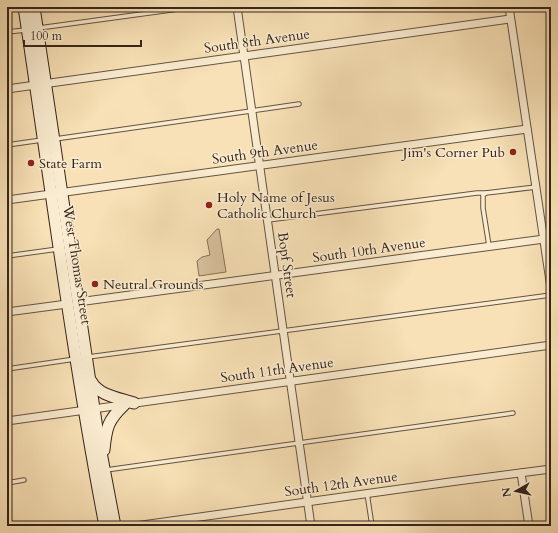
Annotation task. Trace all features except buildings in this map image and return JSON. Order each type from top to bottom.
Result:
[{"type":"main road","name":"West Thomas Street","points":[[24,7],[32,29],[41,84],[56,193],[90,410],[105,526]]},
{"type":"main road","name":"West Thomas Street","points":[[32,29],[34,7]]},
{"type":"main road","name":"West Thomas Street","points":[[56,193],[59,249],[73,303]]},
{"type":"main road","name":"West Thomas Street","points":[[82,358],[91,380],[90,410],[104,466],[116,526]]},
{"type":"main road","points":[[91,380],[95,388],[101,392],[129,404],[113,416],[109,422],[104,466]]},
{"type":"street","name":"Bopf Street","points":[[237,7],[311,526]]},
{"type":"street","points":[[509,7],[551,288]]},
{"type":"street","name":"South 8th Avenue","points":[[7,88],[510,19]]},
{"type":"street","name":"South 9th Avenue","points":[[7,200],[527,129]]},
{"type":"street","name":"South 10th Avenue","points":[[7,312],[544,239]]},
{"type":"street","name":"South 11th Avenue","points":[[7,421],[551,345]]},
{"type":"street","name":"South 12th Avenue","points":[[134,526],[308,501],[551,469]]},
{"type":"street","points":[[521,473],[529,526]]},
{"type":"lane","points":[[7,32],[193,7]]},
{"type":"lane","points":[[7,145],[299,104]]},
{"type":"lane","points":[[268,220],[477,192],[486,193],[536,187]]},
{"type":"lane","points":[[486,193],[483,195],[483,208],[489,246]]},
{"type":"lane","points":[[7,256],[59,249]]},
{"type":"lane","points":[[7,369],[551,295]]},
{"type":"lane","points":[[104,466],[300,443],[513,414]]},
{"type":"lane","points":[[7,483],[24,480]]},
{"type":"lane","points":[[367,493],[372,526]]},
{"type":"shaded area","points":[[217,229],[219,229],[226,272],[199,276],[197,261],[202,257],[210,255],[207,240]]},
{"type":"place","name":"Jim's Corner Pub","points":[[513,152]]},
{"type":"place","name":"State Farm","points":[[31,163]]},
{"type":"place","name":"Holy Name of Jesus Catholic Church","points":[[209,205]]},
{"type":"place","name":"Neutral Grounds","points":[[95,284]]}]
